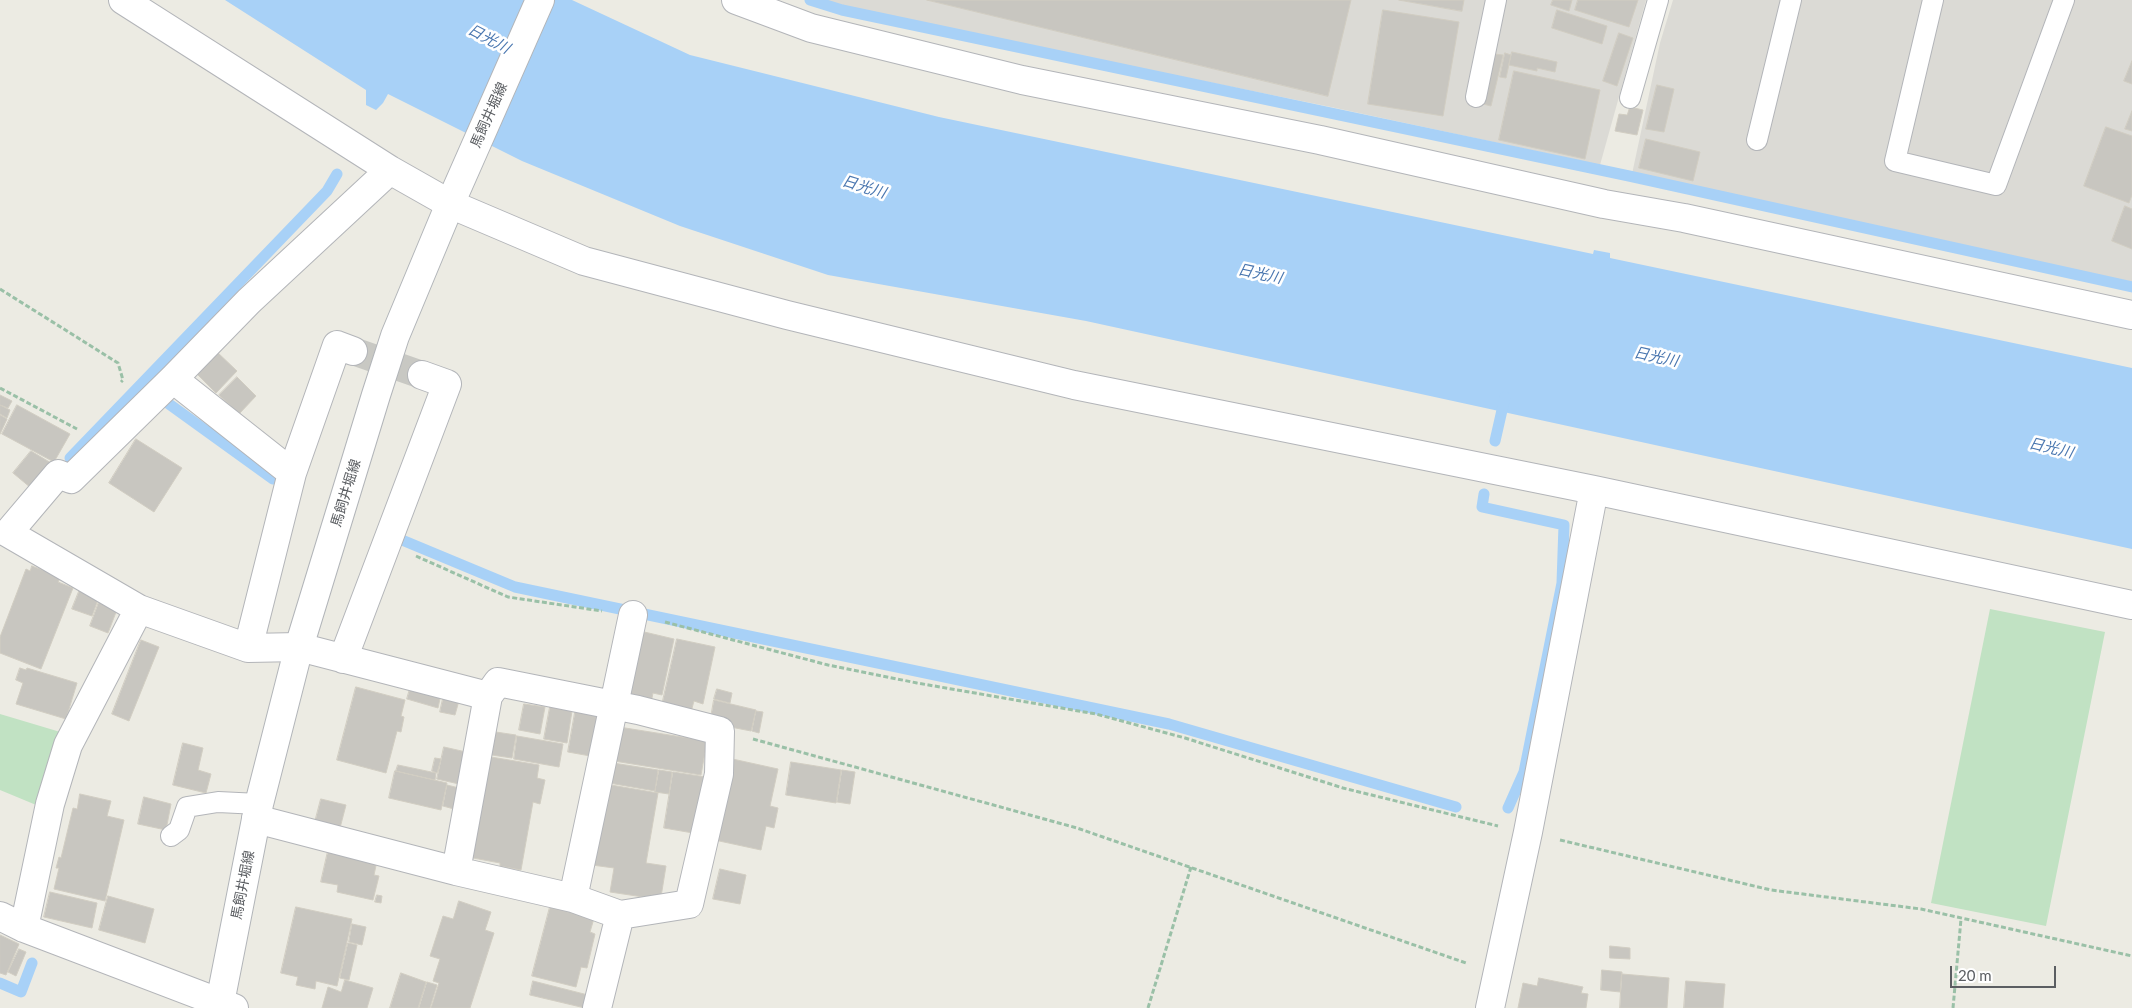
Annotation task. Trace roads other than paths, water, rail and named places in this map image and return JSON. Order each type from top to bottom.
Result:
[{"type":"street","points":[[123,0],[390,170],[455,192],[584,261],[796,317],[1074,385],[1594,490],[2132,605]]},
{"type":"street","name":"馬飼井堀線","points":[[224,1006],[257,812],[299,647],[392,345],[455,192],[540,0]]},
{"type":"street","points":[[736,0],[811,28],[1022,80],[1320,140],[1604,204],[1684,218],[2132,316]]},
{"type":"street","points":[[390,170],[249,300],[173,379],[71,479],[58,474],[8,533],[139,610],[248,648],[299,647],[488,696]]},
{"type":"street","points":[[248,648],[292,474],[337,345],[353,351]]},
{"type":"street","points":[[343,659],[447,384],[422,375]]},
{"type":"street","points":[[173,379],[292,474]]},
{"type":"street","points":[[1490,1008],[1528,832],[1594,490]]},
{"type":"street","points":[[139,610],[68,744],[12,922],[224,1006]]},
{"type":"street","points":[[573,898],[633,615]]},
{"type":"street","points":[[257,812],[456,871],[573,898],[620,915],[689,904],[719,774],[720,731],[498,682],[488,696],[456,871]]},
{"type":"street","points":[[597,1008],[620,915]]},
{"type":"lane","points":[[1476,96],[1496,0]]},
{"type":"lane","points":[[1630,98],[1658,0]]},
{"type":"lane","points":[[1757,140],[1792,0]]},
{"type":"lane","points":[[1933,0],[1895,161],[1996,185],[2064,0]]},
{"type":"lane","points":[[172,836],[179,830],[188,807],[218,802],[257,812]]},
{"type":"water","name":"日光川","points":[[225,0],[572,0],[690,55],[939,117],[1593,254],[1594,250],[1610,253],[1610,258],[2132,368],[2132,549],[1086,321],[828,275],[680,226],[522,161],[388,94],[376,110],[366,105],[366,90]]},
{"type":"waterway","points":[[810,0],[842,10],[1629,176],[2132,287]]},
{"type":"waterway","points":[[70,458],[327,191],[337,174]]},
{"type":"waterway","points":[[1495,441],[1505,397]]},
{"type":"waterway","points":[[169,404],[273,479]]},
{"type":"waterway","points":[[1484,494],[1482,507],[1564,525],[1562,583],[1524,772],[1508,808]]},
{"type":"waterway","points":[[402,540],[515,587],[1169,724],[1456,807]]},
{"type":"waterway","points":[[0,983],[21,992],[32,963]]},
{"type":"tunnel","points":[[353,351],[422,375]]}]
